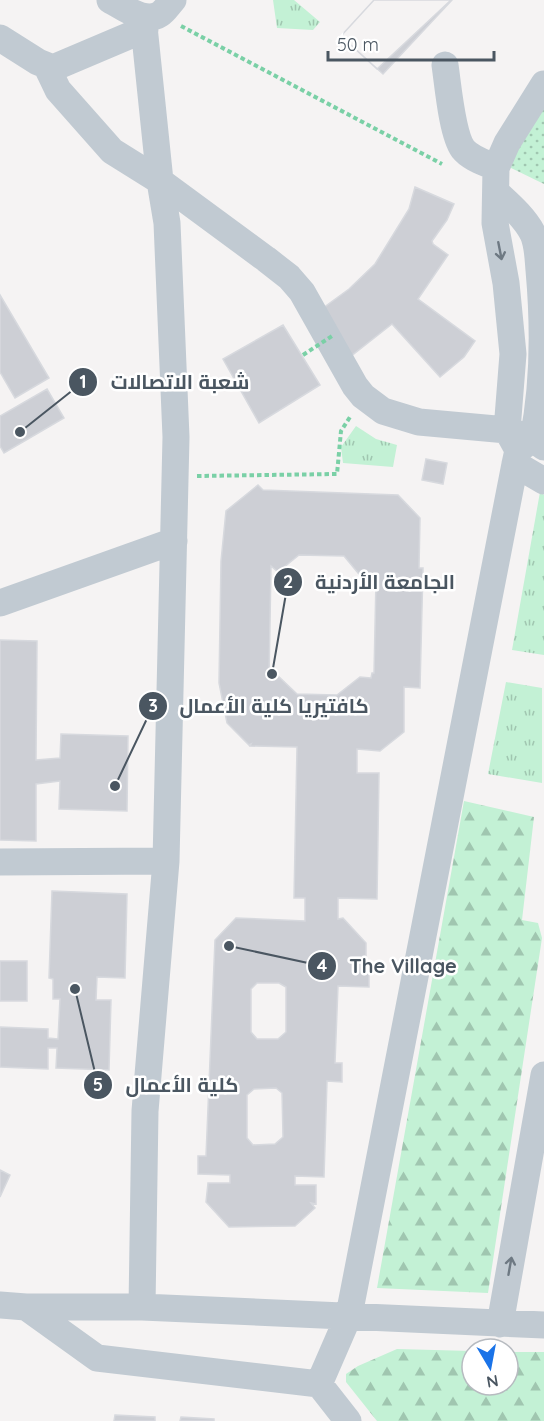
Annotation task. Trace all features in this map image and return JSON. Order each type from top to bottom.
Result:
[{"type":"street","points":[[110,0],[155,15]]},
{"type":"street","points":[[3,48],[47,67],[61,66],[155,15]]},
{"type":"street","points":[[142,1307],[146,1102],[166,861],[176,476],[175,377],[167,223],[160,181],[155,15]]},
{"type":"street","points":[[319,1384],[350,1315],[523,446],[538,417],[542,382],[543,318],[538,235],[517,212],[497,180],[463,149],[457,136],[446,64]]},
{"type":"street","points":[[47,67],[58,90],[112,151],[160,181],[295,283],[363,396],[390,414],[523,446]]},
{"type":"street","points":[[544,84],[507,143],[497,180],[495,223],[506,283],[523,446],[544,481]]},
{"type":"street","points":[[0,603],[174,541]]},
{"type":"street","points":[[0,862],[166,861]]},
{"type":"street","points":[[500,1324],[544,1075]]},
{"type":"street","points":[[13,1306],[142,1307],[544,1325]]},
{"type":"street","points":[[13,1306],[97,1358],[319,1384],[348,1421]]},
{"type":"path","points":[[155,15],[444,165]]},
{"type":"path","points":[[303,355],[332,336]]},
{"type":"path","points":[[176,476],[337,474],[341,431],[363,396]]},
{"type":"green space","points":[[273,0],[294,0],[320,22],[313,30],[277,28]]},
{"type":"green space","points":[[544,93],[544,184],[499,162]]},
{"type":"green space","points":[[356,426],[376,439],[397,445],[393,467],[343,463],[341,447]]},
{"type":"green space","points":[[540,492],[544,495],[544,655],[512,650]]},
{"type":"green space","points":[[506,682],[542,688],[542,783],[488,774]]},
{"type":"green space","points":[[464,801],[534,817],[522,920],[538,923],[542,938],[488,1293],[377,1288]]},
{"type":"green space","points":[[397,1349],[460,1351],[460,1397],[520,1397],[520,1352],[544,1352],[544,1421],[377,1421],[346,1382],[346,1374],[358,1366]]},
{"type":"building","points":[[374,0],[452,0],[383,74],[341,36]]},
{"type":"building","points":[[374,0],[451,0],[377,69],[341,36]]},
{"type":"building","points":[[415,187],[454,204],[447,220],[432,241],[448,255],[418,299],[475,341],[464,357],[440,377],[392,324],[346,360],[319,311],[349,289],[375,264],[409,209]]},
{"type":"building","points":[[0,295],[49,378],[15,398],[0,372]]},
{"type":"building","points":[[283,325],[320,385],[259,423],[223,359]]},
{"type":"building","points":[[47,389],[64,418],[4,453],[0,446],[0,416]]},
{"type":"building","points":[[426,459],[447,463],[443,484],[422,480]]},
{"type":"building","points":[[258,485],[263,490],[398,495],[420,518],[419,568],[423,568],[420,688],[404,687],[404,732],[380,751],[357,749],[357,773],[379,773],[377,899],[338,898],[338,919],[343,918],[366,943],[369,987],[338,986],[335,1063],[342,1063],[342,1082],[327,1081],[324,1177],[295,1176],[295,1185],[316,1185],[316,1204],[311,1203],[315,1208],[295,1226],[229,1227],[206,1202],[208,1183],[230,1183],[230,1175],[198,1174],[198,1156],[206,1156],[215,940],[236,918],[305,921],[305,898],[294,898],[297,747],[250,746],[251,744],[249,745],[227,723],[219,683],[221,561],[226,511]],"holes":[[[299,555],[344,556],[363,579],[376,580],[374,673],[371,678],[360,677],[337,695],[297,694],[275,673],[269,679],[271,566],[278,572]],[[257,983],[279,983],[286,987],[286,1032],[278,1039],[257,1039],[251,1032],[251,989]],[[276,1088],[282,1093],[283,1137],[275,1144],[253,1145],[247,1138],[247,1095],[254,1089]]]},
{"type":"building","points":[[0,640],[37,641],[36,760],[60,758],[61,734],[128,736],[127,811],[59,809],[60,781],[36,784],[36,841],[0,840]]},
{"type":"building","points":[[52,891],[127,894],[125,978],[97,977],[96,1000],[111,1000],[109,1070],[56,1068],[57,1048],[48,1048],[48,1069],[0,1067],[0,1027],[48,1029],[48,1038],[58,1039],[60,999],[53,999],[53,979],[49,978]]},
{"type":"building","points":[[0,961],[27,961],[27,1001],[0,1001]]},
{"type":"building","points":[[0,1170],[10,1175],[0,1197]]},
{"type":"building","points":[[115,1415],[155,1417],[155,1421],[114,1421]]},
{"type":"building","points":[[181,1417],[214,1419],[214,1421],[180,1421]]},
{"type":"place","name":"شعبة الاتصالات","points":[[20,432]]},
{"type":"place","name":"الجامعة الأردنية","points":[[272,674]]},
{"type":"place","name":"كافتيريا كلية الأعمال","points":[[115,786]]},
{"type":"place","name":"The Village","points":[[229,946]]},
{"type":"place","name":"كلية الأعمال","points":[[75,989]]}]
